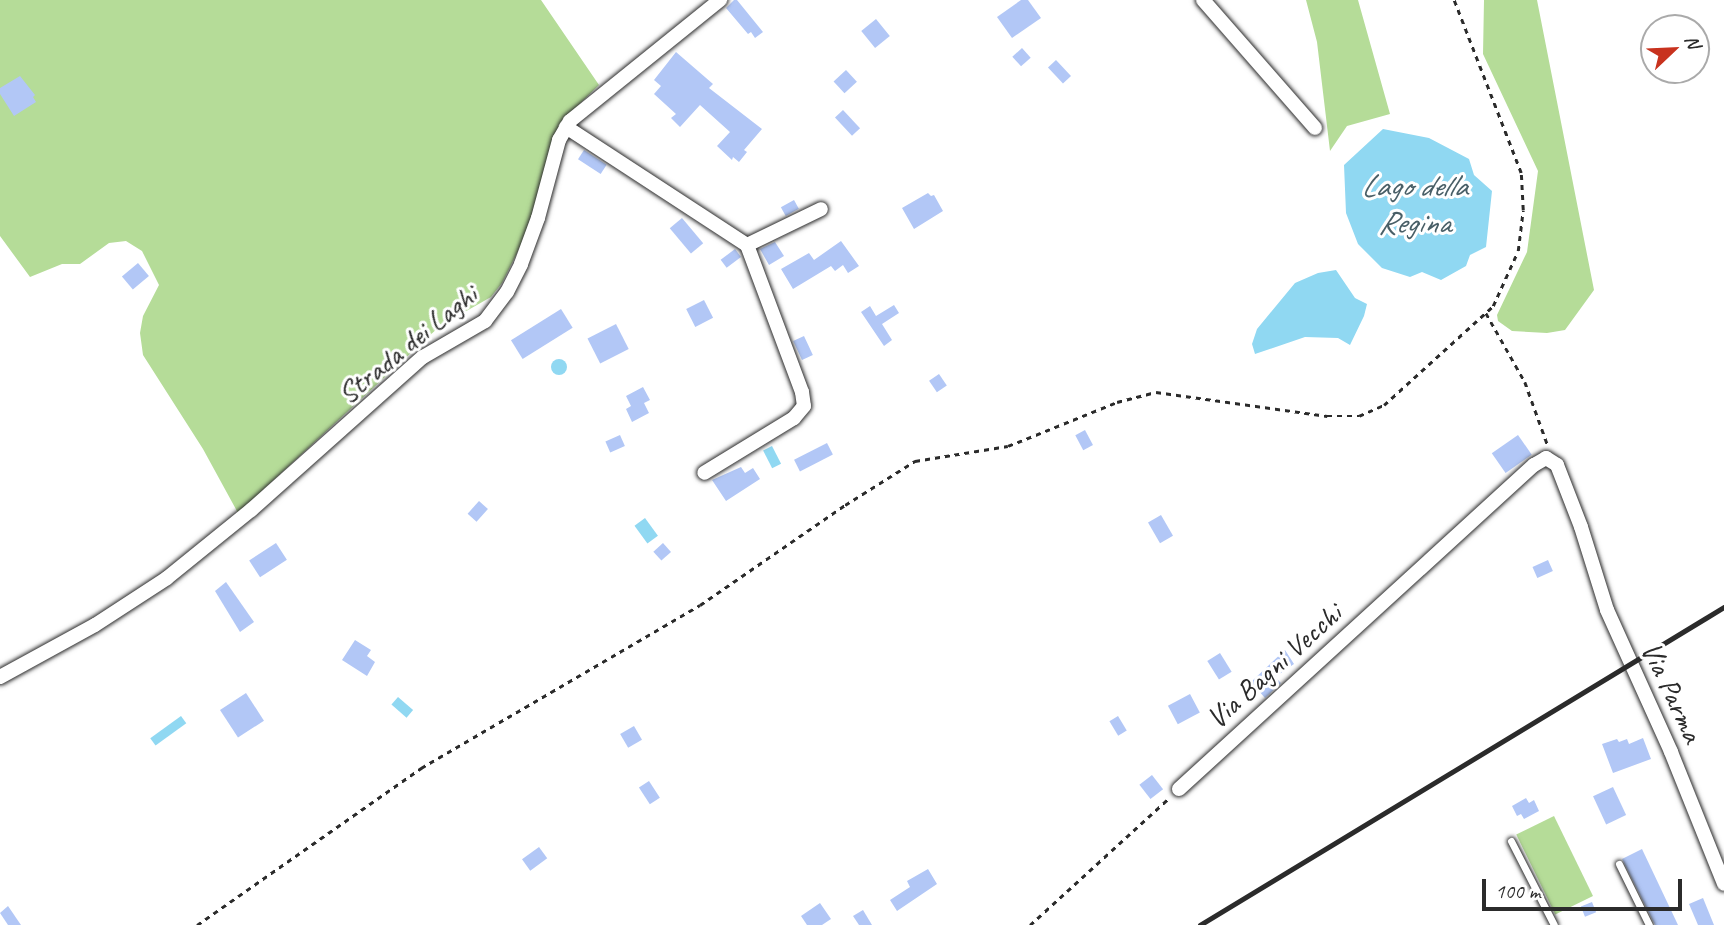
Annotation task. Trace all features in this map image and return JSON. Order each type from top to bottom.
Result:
[{"type":"street","name":"Strada dei Laghi","points":[[0,677],[108,617],[177,571],[251,510],[423,357],[490,316],[521,264],[566,127],[580,111],[720,0]]},
{"type":"street","points":[[1203,0],[1315,128]]},
{"type":"street","points":[[566,127],[747,245],[802,392],[804,406],[794,418],[704,473]]},
{"type":"street","points":[[747,245],[821,209]]},
{"type":"street","name":"Via Bagni Vecchi","points":[[1179,789],[1534,465],[1546,458],[1557,465]]},
{"type":"street","name":"Via Parma","points":[[1557,465],[1619,639],[1678,766],[1724,884]]},
{"type":"lane","points":[[1511,841],[1554,925]]},
{"type":"lane","points":[[1619,864],[1649,925]]},
{"type":"path","points":[[197,925],[421,768],[700,605],[845,505],[915,461],[1008,446],[1117,402],[1156,392],[1254,408],[1327,416],[1359,416],[1384,405],[1486,313],[1506,282],[1518,251],[1523,209],[1521,173],[1454,0]]},
{"type":"path","points":[[1486,313],[1525,382],[1557,465]]},
{"type":"path","points":[[1030,925],[1179,789]]},
{"type":"green space","points":[[0,0],[541,0],[599,85],[564,119],[522,243],[502,283],[491,297],[440,326],[238,513],[203,449],[143,355],[140,333],[143,316],[159,285],[142,251],[126,241],[109,243],[80,264],[62,264],[30,277],[0,236]]},
{"type":"green space","points":[[1306,0],[1358,0],[1390,114],[1347,126],[1330,151],[1317,42]]},
{"type":"green space","points":[[1484,0],[1537,0],[1594,290],[1565,330],[1547,333],[1512,331],[1498,321],[1497,315],[1527,252],[1538,171],[1483,54]]},
{"type":"green space","points":[[1554,816],[1593,896],[1555,914],[1516,834]]},
{"type":"water","name":"Lago della Regina","points":[[1383,129],[1429,138],[1469,159],[1474,175],[1492,191],[1486,247],[1470,255],[1466,266],[1441,280],[1422,272],[1410,277],[1382,268],[1358,244],[1346,213],[1344,165]]},
{"type":"water","points":[[1336,270],[1355,298],[1367,304],[1350,345],[1338,338],[1305,337],[1255,354],[1252,344],[1257,329],[1295,283],[1318,273]]},
{"type":"water","points":[[559,359],[565,361],[565,373],[559,375],[553,373],[551,367],[553,361]]},
{"type":"water","points":[[772,446],[781,464],[772,468],[763,451]]},
{"type":"water","points":[[645,518],[658,536],[647,543],[634,526]]},
{"type":"water","points":[[398,697],[413,710],[407,718],[391,705]]},
{"type":"water","points":[[181,716],[186,723],[156,746],[150,738]]},
{"type":"building","points":[[737,0],[763,32],[755,38],[751,32],[748,34],[726,8]]},
{"type":"building","points":[[1021,0],[1028,0],[1041,18],[1012,38],[997,17]]},
{"type":"building","points":[[876,19],[890,36],[875,48],[861,31]]},
{"type":"building","points":[[1022,48],[1031,58],[1021,66],[1012,57]]},
{"type":"building","points":[[676,52],[713,84],[709,88],[762,129],[744,150],[747,152],[739,162],[733,157],[732,160],[717,146],[730,132],[700,105],[680,127],[671,118],[676,114],[654,94],[661,86],[654,80]]},
{"type":"building","points":[[1056,60],[1071,76],[1063,84],[1048,68]]},
{"type":"building","points":[[846,70],[857,82],[844,93],[834,82]]},
{"type":"building","points":[[20,76],[35,95],[33,97],[36,102],[14,116],[0,94],[0,88]]},
{"type":"building","points":[[843,110],[860,128],[852,136],[835,118]]},
{"type":"building","points":[[584,150],[607,165],[601,174],[578,159]]},
{"type":"building","points":[[928,193],[934,195],[943,211],[914,229],[902,208]]},
{"type":"building","points":[[794,200],[799,209],[786,216],[781,207]]},
{"type":"building","points":[[682,218],[703,243],[691,254],[670,228]]},
{"type":"building","points":[[841,241],[859,266],[848,273],[843,265],[835,271],[831,266],[793,289],[781,269],[809,253],[814,260]]},
{"type":"building","points":[[775,242],[784,256],[769,265],[760,249]]},
{"type":"building","points":[[735,249],[741,257],[727,268],[721,260]]},
{"type":"building","points":[[138,263],[149,276],[133,290],[122,276]]},
{"type":"building","points":[[704,300],[713,318],[695,327],[686,309]]},
{"type":"building","points":[[894,305],[899,313],[882,324],[892,340],[884,346],[861,312],[870,306],[876,316]]},
{"type":"building","points":[[561,309],[573,328],[523,359],[511,340]]},
{"type":"building","points":[[616,324],[629,349],[600,363],[587,339]]},
{"type":"building","points":[[804,336],[813,355],[802,360],[793,341]]},
{"type":"building","points":[[939,374],[947,386],[937,392],[929,381]]},
{"type":"building","points":[[643,387],[650,400],[644,403],[649,413],[632,422],[626,409],[631,406],[626,396]]},
{"type":"building","points":[[1085,430],[1093,445],[1083,450],[1075,435]]},
{"type":"building","points":[[620,435],[625,446],[610,452],[605,442]]},
{"type":"building","points":[[1518,435],[1532,455],[1506,473],[1492,453]]},
{"type":"building","points":[[827,443],[833,455],[800,471],[794,460]]},
{"type":"building","points":[[741,467],[745,473],[753,468],[760,479],[726,501],[712,480]]},
{"type":"building","points":[[479,501],[488,509],[477,522],[468,514]]},
{"type":"building","points":[[1161,515],[1173,536],[1160,543],[1148,522]]},
{"type":"building","points":[[276,543],[287,560],[260,577],[249,560]]},
{"type":"building","points":[[663,543],[671,552],[661,561],[653,552]]},
{"type":"building","points":[[1548,560],[1553,571],[1537,578],[1532,567]]},
{"type":"building","points":[[226,582],[254,622],[240,632],[215,591]]},
{"type":"building","points":[[355,640],[371,650],[367,656],[375,662],[367,676],[342,660]]},
{"type":"building","points":[[1285,650],[1294,664],[1275,677],[1281,683],[1265,698],[1251,682]]},
{"type":"building","points":[[1220,653],[1232,672],[1219,680],[1207,661]]},
{"type":"building","points":[[246,693],[264,721],[238,738],[220,710]]},
{"type":"building","points":[[1190,694],[1200,713],[1178,724],[1168,706]]},
{"type":"building","points":[[1118,716],[1127,731],[1118,736],[1109,721]]},
{"type":"building","points":[[634,726],[642,740],[628,748],[620,734]]},
{"type":"building","points":[[1643,738],[1651,759],[1613,773],[1602,744],[1627,739],[1629,744]]},
{"type":"building","points":[[1152,775],[1163,789],[1150,799],[1139,785]]},
{"type":"building","points":[[649,781],[660,798],[650,804],[639,788]]},
{"type":"building","points":[[1613,787],[1626,815],[1606,824],[1593,796]]},
{"type":"building","points":[[1526,798],[1529,803],[1534,800],[1539,811],[1524,819],[1521,814],[1517,816],[1512,806]]},
{"type":"building","points":[[539,847],[547,858],[530,871],[522,859]]},
{"type":"building","points":[[1642,849],[1678,925],[1655,925],[1622,859]]},
{"type":"building","points":[[928,869],[937,884],[897,911],[890,900],[910,887],[907,881]]},
{"type":"building","points":[[1703,898],[1714,925],[1698,925],[1689,904]]},
{"type":"building","points":[[1592,902],[1596,912],[1585,917],[1581,906]]},
{"type":"building","points":[[820,903],[831,919],[822,925],[807,925],[801,916]]},
{"type":"building","points":[[8,906],[21,925],[8,925],[0,913]]},
{"type":"building","points":[[863,910],[872,925],[859,925],[853,916]]},
{"type":"railway","points":[[1200,925],[1724,607]]}]
